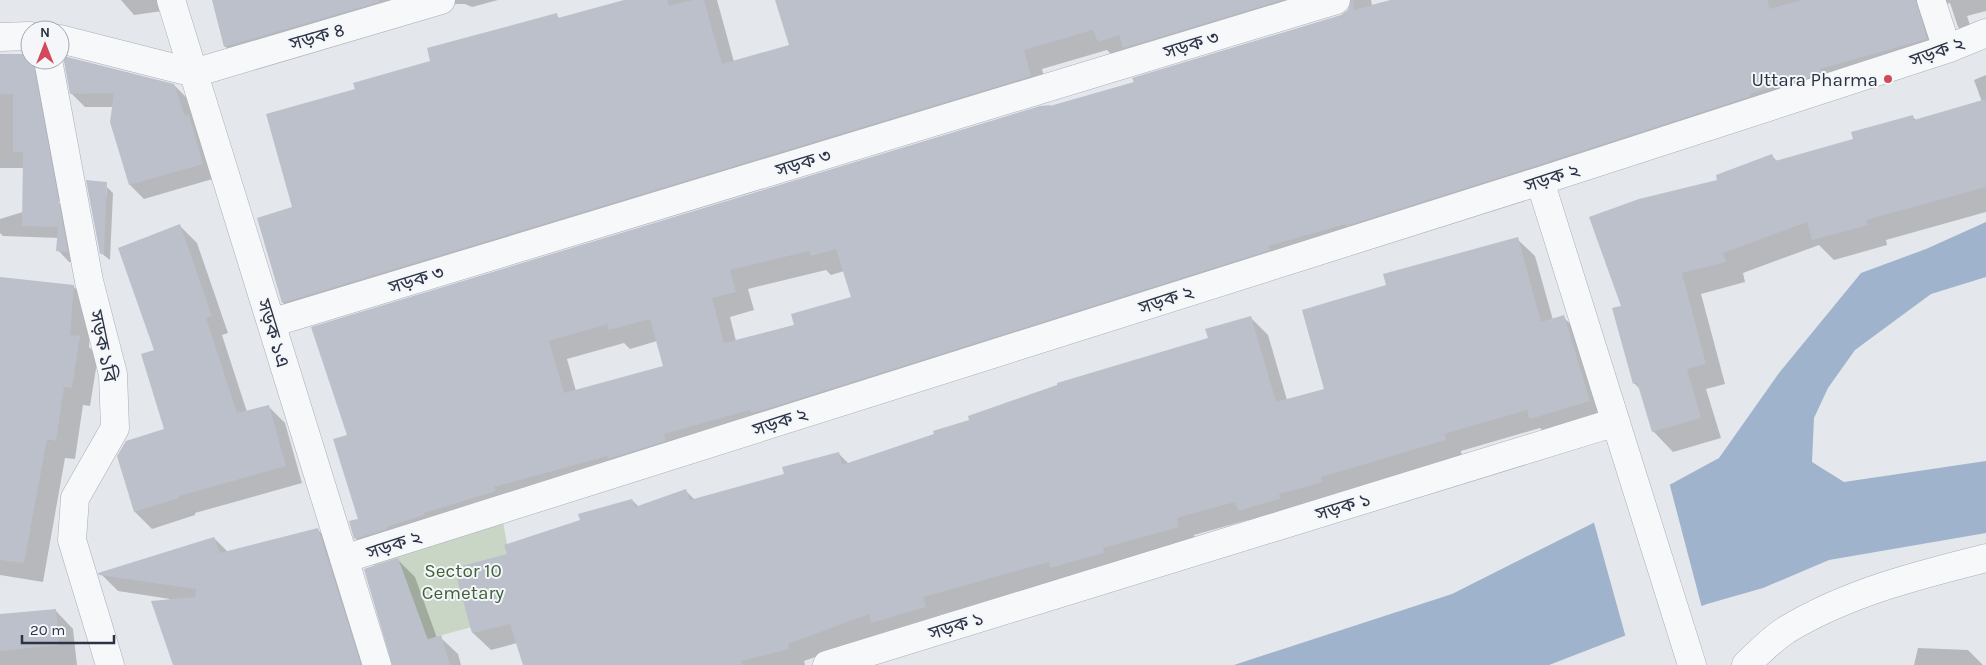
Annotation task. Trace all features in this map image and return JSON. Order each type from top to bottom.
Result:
[{"type":"street","name":"সড়ক ১এ","points":[[171,0],[377,665]]},
{"type":"street","name":"সড়ক ৪","points":[[194,73],[441,0]]},
{"type":"street","name":"সড়ক ৩","points":[[271,323],[1336,0]]},
{"type":"street","points":[[1931,0],[1946,50]]},
{"type":"street","name":"সড়ক ২","points":[[344,559],[1540,181],[1946,50],[1986,33]]},
{"type":"street","points":[[0,37],[20,36]]},
{"type":"street","points":[[70,42],[194,73]]},
{"type":"street","name":"সড়ক ১বি","points":[[50,70],[89,281],[113,374],[115,428],[75,498],[72,540],[110,665]]},
{"type":"street","points":[[1540,181],[1692,665]]},
{"type":"street","name":"সড়ক ১","points":[[827,665],[1616,422]]},
{"type":"street","points":[[1746,665],[1785,631],[1837,605],[1916,576],[1986,558]]},
{"type":"green space","name":"Sector 10 Cemetary","points":[[502,517],[520,614],[390,649],[373,562]]},
{"type":"water","points":[[1986,222],[1986,277],[1931,294],[1855,350],[1828,388],[1814,418],[1812,462],[1844,482],[1986,461],[1986,533],[1829,560],[1763,588],[1707,604],[1549,665],[1234,665],[1452,594],[1719,458],[1779,373],[1861,273],[1926,249]]},
{"type":"pier","points":[[1669,482],[1702,608],[1626,638],[1593,519]]},
{"type":"building","points":[[212,0],[378,0],[379,2],[224,47]]},
{"type":"building","points":[[624,0],[667,0],[669,6],[692,0],[704,0],[722,64],[789,45],[775,0],[1282,0],[1123,48],[1119,35],[1098,42],[1093,30],[1024,50],[1031,76],[282,303],[257,218],[292,207],[266,114],[355,89],[353,83],[430,61],[427,48],[557,13],[558,18]]},
{"type":"building","points":[[1351,0],[1353,0],[1354,10],[1391,0],[1768,0],[1769,9],[1801,0],[1916,0],[1927,39],[1820,69],[1821,74],[1750,94],[1751,96],[1346,226],[1346,224],[1268,246],[1270,250],[773,407],[751,413],[750,410],[664,434],[666,441],[608,459],[607,456],[494,487],[496,491],[424,513],[424,515],[387,527],[387,529],[354,539],[349,521],[358,519],[333,439],[347,435],[311,327],[1040,106],[1050,106],[1134,82],[1132,78],[1341,15],[1348,10]],"holes":[[[836,249],[851,297],[791,314],[794,325],[724,343],[712,298],[736,292],[730,270],[809,251],[811,256]],[[650,319],[663,366],[564,393],[549,341],[607,324],[609,330]]]},
{"type":"building","points":[[0,54],[20,54],[20,70],[35,70],[68,252],[56,251],[58,227],[22,226],[23,152],[13,152],[13,94],[0,94]]},
{"type":"building","points":[[70,58],[174,84],[185,116],[189,115],[203,164],[129,185],[110,122],[114,93],[70,94],[66,70],[70,70]]},
{"type":"building","points":[[1986,99],[1986,187],[1866,220],[1868,225],[1812,240],[1807,222],[1723,253],[1726,262],[1682,273],[1706,364],[1687,369],[1701,418],[1652,432],[1637,382],[1633,384],[1612,308],[1621,306],[1589,217],[1639,199],[1717,180],[1716,175],[1772,154],[1775,161],[1853,139],[1851,132],[1913,115],[1914,120]]},
{"type":"building","points":[[86,180],[107,182],[104,254],[100,254]]},
{"type":"building","points":[[180,224],[212,316],[206,318],[237,413],[269,405],[286,466],[179,496],[179,498],[134,512],[117,456],[126,441],[164,429],[141,354],[154,350],[118,248]]},
{"type":"building","points":[[1518,237],[1541,322],[1564,315],[1590,401],[1530,419],[1527,410],[1444,434],[1446,440],[1321,477],[1323,482],[1279,494],[1280,499],[1238,511],[1235,502],[1177,518],[1179,527],[1103,548],[1104,553],[1050,568],[1049,562],[923,597],[926,607],[871,623],[869,614],[788,644],[789,649],[741,661],[743,665],[523,665],[510,624],[472,633],[454,568],[507,554],[504,545],[580,520],[578,514],[632,499],[635,507],[686,489],[690,500],[784,474],[782,467],[839,452],[842,465],[934,434],[933,431],[969,420],[968,416],[1057,385],[1057,383],[1208,338],[1205,329],[1251,316],[1276,402],[1324,389],[1302,310],[1386,285],[1383,274]]},
{"type":"building","points":[[0,277],[74,285],[70,335],[80,336],[72,388],[64,387],[56,441],[47,439],[24,563],[0,560]]},
{"type":"building","points":[[318,528],[361,665],[173,665],[151,601],[195,597],[196,589],[99,575],[98,573],[214,537],[220,553]]},
{"type":"building","points":[[398,558],[428,640],[441,635],[450,665],[392,665],[364,569]]},
{"type":"building","points":[[56,609],[59,645],[0,651],[0,614]]},
{"type":"place","name":"Uttara Pharma","points":[[1888,79]]}]
